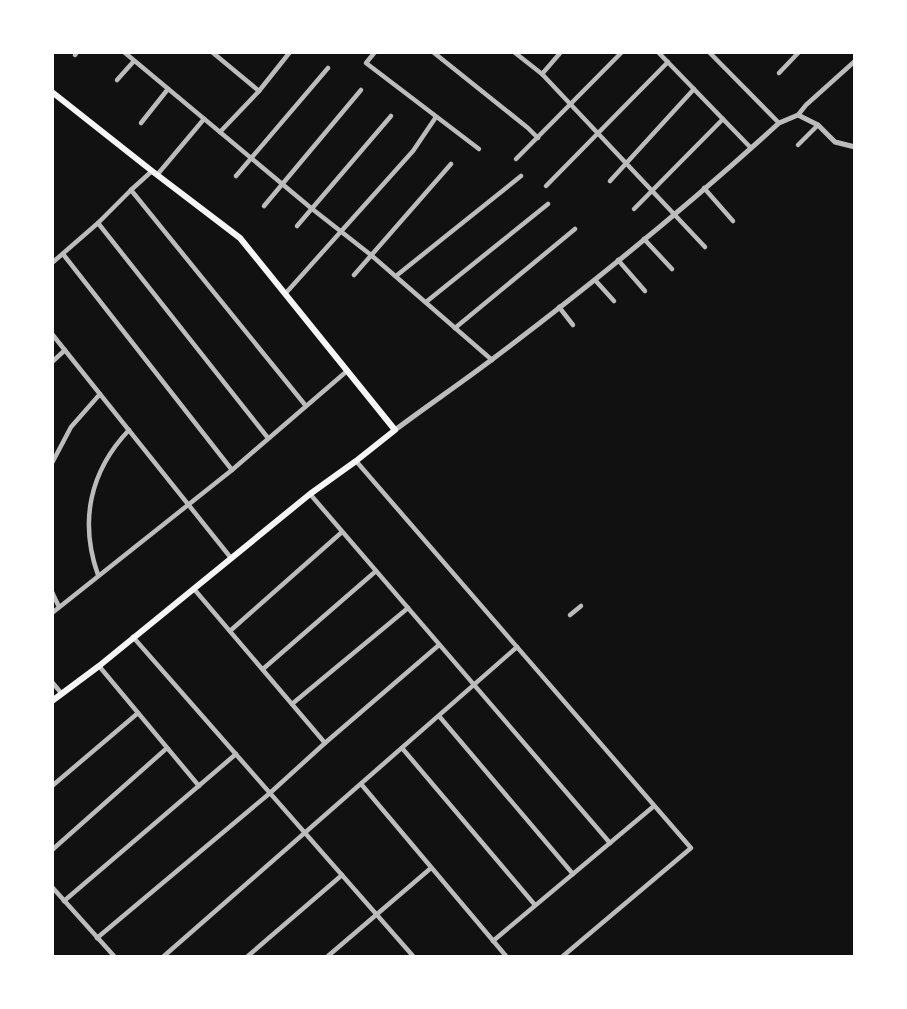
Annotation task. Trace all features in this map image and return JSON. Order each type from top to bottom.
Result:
[{"type":"main road","points":[[52,92],[240,238],[394,430],[52,701]]},
{"type":"street","points":[[124,52],[371,255],[492,359]]},
{"type":"street","points":[[212,52],[259,91]]},
{"type":"street","points":[[278,52],[285,59]]},
{"type":"street","points":[[220,132],[259,91],[290,52]]},
{"type":"street","points":[[375,52],[366,63],[479,149]]},
{"type":"street","points":[[433,52],[538,138]]},
{"type":"street","points":[[514,52],[542,74],[572,104],[705,247]]},
{"type":"street","points":[[542,74],[561,52]]},
{"type":"street","points":[[516,159],[622,52]]},
{"type":"street","points":[[658,52],[751,148]]},
{"type":"street","points":[[709,52],[779,123]]},
{"type":"street","points":[[779,73],[799,52]]},
{"type":"street","points":[[117,80],[134,61]]},
{"type":"street","points":[[394,430],[492,359],[618,260],[779,123],[798,115],[855,61]]},
{"type":"street","points":[[546,186],[668,62]]},
{"type":"street","points":[[236,176],[328,68]]},
{"type":"street","points":[[141,123],[168,89]]},
{"type":"street","points":[[610,181],[694,89]]},
{"type":"street","points":[[264,206],[361,90]]},
{"type":"street","points":[[798,115],[818,125],[835,142],[855,147]]},
{"type":"street","points":[[297,226],[391,116]]},
{"type":"street","points":[[285,294],[413,150],[436,117]]},
{"type":"street","points":[[52,263],[131,190],[154,173],[204,119]]},
{"type":"street","points":[[634,209],[723,119]]},
{"type":"street","points":[[798,145],[818,125]]},
{"type":"street","points":[[354,275],[452,164]]},
{"type":"street","points":[[396,276],[521,176]]},
{"type":"street","points":[[704,188],[733,221]]},
{"type":"street","points":[[131,190],[306,406]]},
{"type":"street","points":[[426,302],[548,204]]},
{"type":"street","points":[[97,223],[268,438]]},
{"type":"street","points":[[456,328],[575,229]]},
{"type":"street","points":[[644,239],[672,269]]},
{"type":"street","points":[[63,254],[232,470]]},
{"type":"street","points":[[618,260],[645,291]]},
{"type":"street","points":[[594,279],[614,301]]},
{"type":"street","points":[[559,307],[573,325]]},
{"type":"street","points":[[52,334],[232,559]]},
{"type":"street","points":[[52,362],[65,350]]},
{"type":"street","points":[[52,613],[232,470],[347,371]]},
{"type":"street","points":[[52,463],[71,426],[100,394]]},
{"type":"street","points":[[98,575],[91,552],[89,529],[92,494],[106,459],[129,430]]},
{"type":"street","points":[[356,461],[691,848],[563,957]]},
{"type":"street","points":[[310,494],[610,843]]},
{"type":"street","points":[[230,631],[342,532]]},
{"type":"street","points":[[262,669],[376,571]]},
{"type":"street","points":[[193,588],[325,743]]},
{"type":"street","points":[[52,593],[59,607]]},
{"type":"street","points":[[570,615],[581,606]]},
{"type":"street","points":[[292,704],[408,608]]},
{"type":"street","points":[[133,637],[413,957]]},
{"type":"street","points":[[97,938],[270,793],[439,645]]},
{"type":"street","points":[[164,957],[517,648]]},
{"type":"street","points":[[99,666],[199,786]]},
{"type":"street","points":[[52,682],[62,694]]},
{"type":"street","points":[[52,786],[138,713]]},
{"type":"street","points":[[439,716],[573,874]]},
{"type":"street","points":[[52,850],[167,748]]},
{"type":"street","points":[[402,748],[536,905]]},
{"type":"street","points":[[64,901],[236,754]]},
{"type":"street","points":[[360,785],[506,957]]},
{"type":"street","points":[[493,941],[654,806]]},
{"type":"street","points":[[328,957],[431,868]]},
{"type":"street","points":[[248,957],[342,875]]},
{"type":"street","points":[[52,887],[114,957]]},
{"type":"street","points":[[403,957],[409,951]]}]
